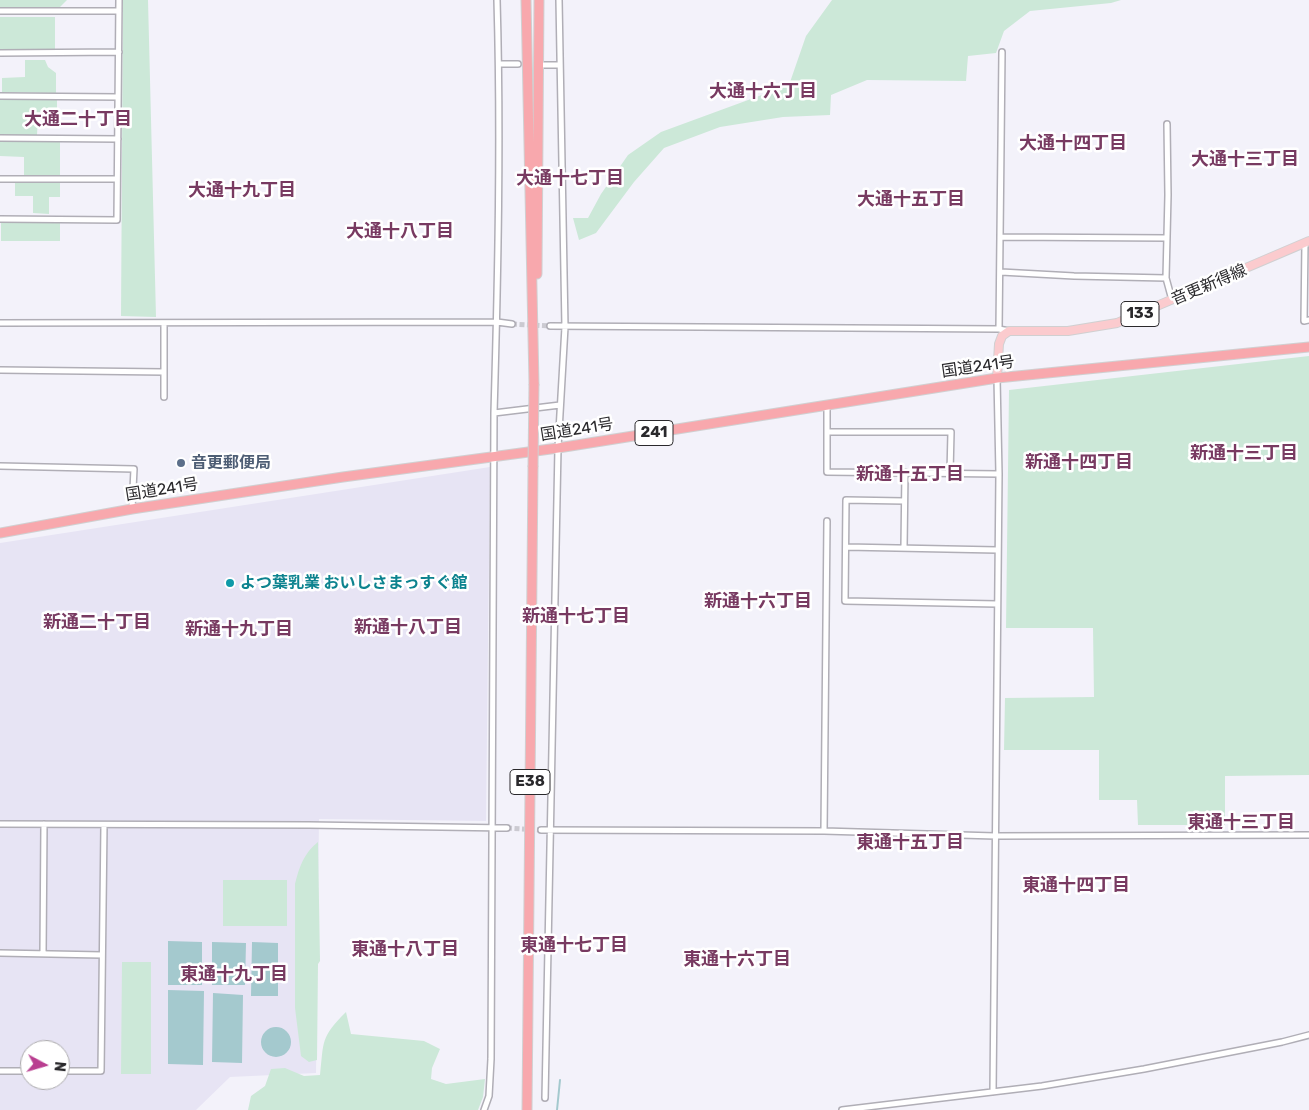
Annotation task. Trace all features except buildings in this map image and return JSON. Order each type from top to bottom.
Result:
[{"type":"highway","name":"E38","points":[[526,0],[534,384]]},
{"type":"highway","name":"E38","points":[[527,1110],[539,0]]},
{"type":"highway","name":"国道241号","points":[[0,533],[132,509],[558,448],[997,378],[1309,347]]},
{"type":"main road","name":"音更新得線","points":[[1010,331],[1068,331],[1117,323],[1307,242]]},
{"type":"main road","points":[[997,378],[999,344],[1002,336],[1010,331]]},
{"type":"street","points":[[0,219],[117,220],[119,0]]},
{"type":"street","points":[[484,1110],[488,1096],[491,1059],[494,413],[497,322],[499,64],[497,0]]},
{"type":"street","points":[[545,1098],[558,448],[565,327],[559,0]]},
{"type":"street","points":[[0,11],[119,11]]},
{"type":"street","points":[[0,53],[119,52]]},
{"type":"street","points":[[999,329],[1002,237],[1002,52]]},
{"type":"street","points":[[499,64],[518,64]]},
{"type":"street","points":[[544,65],[559,65]]},
{"type":"street","points":[[0,96],[118,96]]},
{"type":"street","points":[[1167,124],[1166,278],[1172,301]]},
{"type":"street","points":[[0,138],[118,139]]},
{"type":"street","points":[[0,179],[118,179]]},
{"type":"street","points":[[1002,237],[1167,238]]},
{"type":"street","points":[[1307,242],[1304,320],[1309,320]]},
{"type":"street","points":[[1001,272],[1166,278]]},
{"type":"street","points":[[0,323],[497,322],[512,324]]},
{"type":"street","points":[[164,323],[164,396]]},
{"type":"street","points":[[550,326],[999,329],[1010,331]]},
{"type":"street","points":[[0,370],[164,372]]},
{"type":"street","points":[[994,1092],[999,474],[997,378]]},
{"type":"street","points":[[494,413],[560,405]]},
{"type":"street","points":[[828,405],[827,472],[999,474]]},
{"type":"street","points":[[827,432],[951,432],[950,473]]},
{"type":"street","points":[[0,466],[134,469],[132,509]]},
{"type":"street","points":[[904,547],[905,472]]},
{"type":"street","points":[[904,500],[846,500],[845,601],[997,604]]},
{"type":"street","points":[[824,831],[827,521]]},
{"type":"street","points":[[846,546],[997,550]]},
{"type":"street","points":[[0,824],[507,828]]},
{"type":"street","points":[[43,954],[44,824]]},
{"type":"street","points":[[70,1071],[101,1071],[104,825]]},
{"type":"street","points":[[541,830],[824,831],[995,836],[1309,835]]},
{"type":"street","points":[[0,953],[102,955]]},
{"type":"street","points":[[842,1110],[1042,1086],[1144,1069],[1309,1035]]},
{"type":"street","points":[[0,1071],[20,1071]]},
{"type":"shaded area","points":[[490,467],[486,821],[319,819],[316,1073],[230,1077],[196,1110],[0,1110],[0,543]]},
{"type":"green space","points":[[0,0],[67,0],[59,8],[0,8]]},
{"type":"green space","points":[[123,0],[148,0],[156,317],[121,316]]},
{"type":"green space","points":[[832,0],[1121,0],[1111,3],[1030,11],[1004,31],[996,53],[968,56],[966,81],[867,80],[831,95],[830,115],[783,117],[720,127],[664,148],[634,182],[596,233],[579,240],[573,218],[588,218],[601,194],[628,155],[661,132],[789,85],[806,36]]},
{"type":"green space","points":[[0,17],[55,17],[55,50],[0,50]]},
{"type":"green space","points":[[25,60],[45,60],[48,67],[56,73],[56,93],[2,92],[2,78],[25,77]]},
{"type":"green space","points":[[0,99],[57,100],[57,115],[38,116],[37,135],[0,136]]},
{"type":"green space","points":[[0,141],[60,141],[60,177],[24,177],[24,157],[0,156]]},
{"type":"green space","points":[[60,181],[60,197],[49,197],[49,214],[33,213],[33,196],[15,196],[15,182]]},
{"type":"green space","points":[[1,221],[60,222],[60,241],[1,241]]},
{"type":"green space","points":[[1309,356],[1309,775],[1225,776],[1225,825],[1138,825],[1137,800],[1099,800],[1099,750],[1004,750],[1005,698],[1094,697],[1093,628],[1006,628],[1009,390]]},
{"type":"green space","points":[[318,842],[320,961],[318,964],[317,1060],[309,1062],[301,1056],[295,1008],[295,884],[303,861]]},
{"type":"green space","points":[[223,880],[287,880],[287,926],[223,926]]},
{"type":"green space","points":[[122,962],[151,962],[151,1074],[121,1074]]},
{"type":"green space","points":[[346,1012],[351,1034],[424,1041],[440,1049],[432,1068],[431,1079],[446,1084],[485,1079],[483,1097],[478,1110],[248,1110],[251,1096],[265,1086],[271,1069],[285,1068],[304,1076],[320,1075],[323,1047],[327,1034]]},
{"type":"water","points":[[168,941],[202,942],[202,985],[168,985]]},
{"type":"water","points":[[212,942],[246,943],[245,985],[212,985]]},
{"type":"water","points":[[252,942],[278,943],[278,996],[251,996]]},
{"type":"water","points":[[168,990],[204,991],[203,1065],[168,1064]]},
{"type":"water","points":[[213,993],[243,995],[242,1063],[212,1062]]},
{"type":"water","points":[[276,1027],[286,1032],[291,1042],[286,1052],[276,1057],[266,1052],[261,1042],[266,1032]]},
{"type":"waterway","points":[[557,1110],[560,1080]]},
{"type":"tunnel","points":[[512,324],[550,326]]},
{"type":"tunnel","points":[[507,828],[541,830]]},
{"type":"place","name":"音更郵便局","points":[[181,463]]},
{"type":"place","name":"よつ葉乳業 おいしさまっすぐ館","points":[[230,583]]},
{"type":"district","name":"大通十六丁目","points":[[763,92]]},
{"type":"district","name":"大通二十丁目","points":[[78,120]]},
{"type":"district","name":"大通十四丁目","points":[[1073,144]]},
{"type":"district","name":"大通十三丁目","points":[[1245,160]]},
{"type":"district","name":"大通十七丁目","points":[[570,179]]},
{"type":"district","name":"大通十九丁目","points":[[242,191]]},
{"type":"district","name":"大通十五丁目","points":[[911,200]]},
{"type":"district","name":"大通十八丁目","points":[[400,232]]},
{"type":"district","name":"新通十三丁目","points":[[1244,454]]},
{"type":"district","name":"新通十四丁目","points":[[1079,463]]},
{"type":"district","name":"新通十五丁目","points":[[910,475]]},
{"type":"district","name":"新通十六丁目","points":[[758,602]]},
{"type":"district","name":"新通十七丁目","points":[[576,617]]},
{"type":"district","name":"新通二十丁目","points":[[97,623]]},
{"type":"district","name":"新通十八丁目","points":[[408,628]]},
{"type":"district","name":"新通十九丁目","points":[[239,630]]},
{"type":"district","name":"東通十三丁目","points":[[1241,823]]},
{"type":"district","name":"東通十五丁目","points":[[910,843]]},
{"type":"district","name":"東通十四丁目","points":[[1076,886]]},
{"type":"district","name":"東通十七丁目","points":[[574,946]]},
{"type":"district","name":"東通十八丁目","points":[[405,950]]},
{"type":"district","name":"東通十六丁目","points":[[737,960]]},
{"type":"district","name":"東通十九丁目","points":[[234,975]]}]
